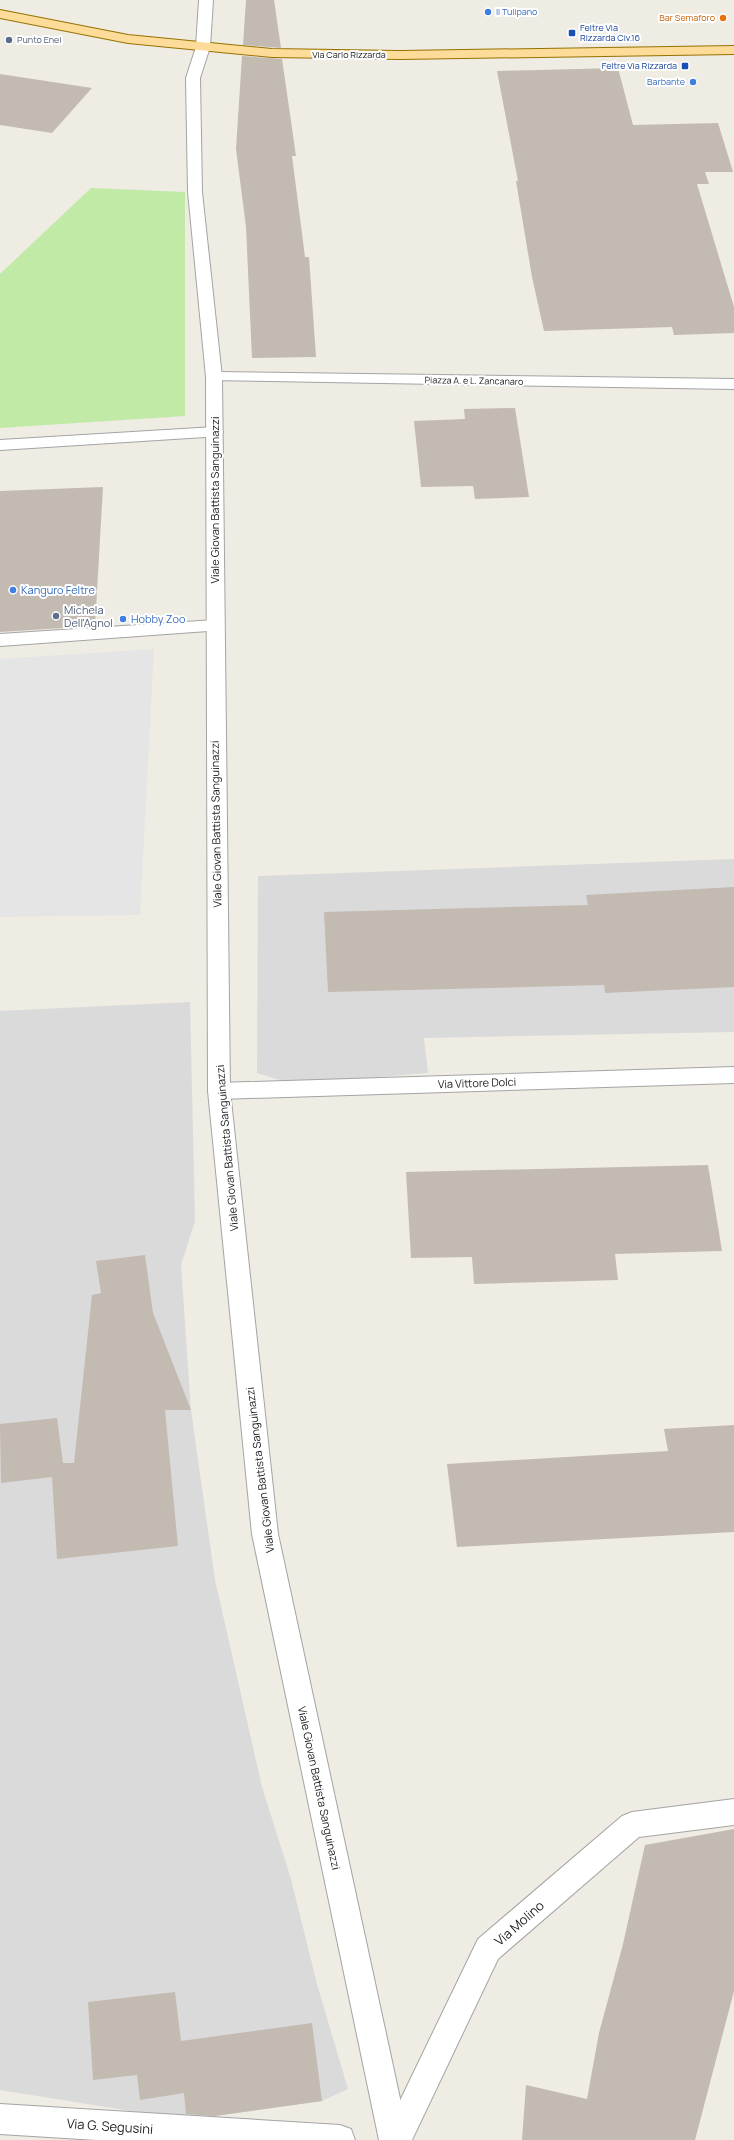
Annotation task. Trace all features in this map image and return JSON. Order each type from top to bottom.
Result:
[{"type":"main road","name":"Via Carlo Rizzarda","points":[[0,14],[101,34],[203,47],[319,55],[734,50]]},
{"type":"main road","name":"Via Carlo Rizzarda","points":[[701,51],[734,54]]},
{"type":"street","name":"Viale Giovan Battista Sanguinazzi","points":[[206,0],[203,47],[193,78],[196,192],[214,378],[219,1091],[265,1534],[395,2140]]},
{"type":"street","name":"Piazza A. e L. Zancanaro","points":[[214,378],[734,384]]},
{"type":"street","points":[[0,445],[215,432]]},
{"type":"street","points":[[0,640],[215,626]]},
{"type":"street","name":"Via Vittore Dolci","points":[[219,1091],[734,1075]]},
{"type":"street","name":"Via Molino","points":[[395,2140],[488,1949],[632,1826],[734,1812]]},
{"type":"street","name":"Via G. Segusini","points":[[0,2119],[340,2140]]},
{"type":"shaded area","points":[[154,649],[140,915],[0,917],[0,659]]},
{"type":"shaded area","points":[[734,859],[734,1032],[424,1038],[428,1073],[330,1081],[286,1082],[257,1073],[258,876]]},
{"type":"shaded area","points":[[190,1002],[195,1221],[181,1265],[191,1410],[215,1580],[262,1787],[291,1879],[317,1984],[348,2089],[322,2101],[187,2120],[0,2090],[0,1011]]},
{"type":"green space","points":[[91,188],[185,192],[185,416],[0,428],[0,274]]},
{"type":"building","points":[[246,0],[274,0],[281,48],[243,45]]},
{"type":"building","points":[[242,56],[282,59],[296,156],[292,156],[305,257],[309,257],[316,357],[252,358],[246,227],[236,149]]},
{"type":"building","points":[[618,68],[633,125],[718,123],[733,172],[705,172],[709,184],[697,184],[734,307],[734,333],[674,335],[672,327],[544,331],[532,277],[516,181],[518,181],[497,71]]},
{"type":"building","points":[[0,74],[92,88],[52,133],[0,125]]},
{"type":"building","points":[[515,408],[529,497],[475,499],[473,486],[421,487],[414,421],[465,419],[464,409]]},
{"type":"building","points":[[103,487],[95,626],[0,632],[0,491]]},
{"type":"building","points":[[734,887],[734,987],[605,993],[604,985],[328,992],[324,912],[588,905],[586,895]]},
{"type":"building","points":[[708,1165],[722,1251],[615,1254],[618,1280],[474,1284],[472,1257],[411,1258],[406,1172]]},
{"type":"building","points":[[145,1255],[153,1313],[191,1410],[165,1410],[178,1546],[57,1559],[52,1477],[1,1483],[0,1424],[57,1418],[63,1463],[74,1463],[92,1295],[101,1293],[96,1261]]},
{"type":"building","points":[[734,1425],[734,1532],[457,1547],[447,1464],[668,1451],[664,1429]]},
{"type":"building","points":[[734,1829],[734,1991],[695,2140],[522,2140],[526,2085],[587,2099],[599,2033],[623,1944],[645,1845]]},
{"type":"building","points":[[175,1992],[181,2041],[312,2023],[322,2101],[215,2116],[186,2114],[184,2093],[140,2100],[137,2075],[93,2080],[88,2002]]},
{"type":"place","name":"Il Tulipano","points":[[488,12]]},
{"type":"place","name":"Bar Semaforo","points":[[723,18]]},
{"type":"place","name":"Feltre Via Rizzarda Civ.16","points":[[572,33]]},
{"type":"place","name":"Punto Enel","points":[[9,40]]},
{"type":"place","name":"Feltre Via Rizzarda","points":[[685,66]]},
{"type":"place","name":"Barbante","points":[[693,82]]},
{"type":"place","name":"Kanguro Feltre","points":[[13,590]]},
{"type":"place","name":"Michela Dell'Agnol","points":[[56,616]]},
{"type":"place","name":"Hobby Zoo","points":[[123,619]]}]
